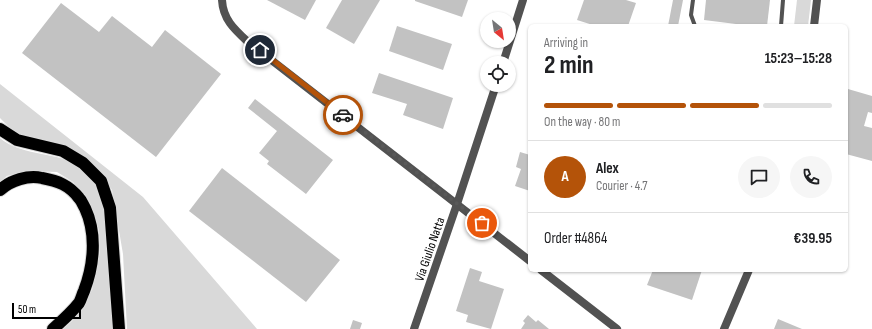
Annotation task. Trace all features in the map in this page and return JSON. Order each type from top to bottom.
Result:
[{"type":"highway","points":[[0,129],[17,140],[63,151],[83,162],[102,181],[110,208],[119,329]]},
{"type":"highway","points":[[0,190],[8,183],[24,178],[37,177],[59,181],[80,198],[89,218],[93,238],[91,268],[87,284],[80,302],[53,329]]},
{"type":"street","points":[[222,0],[222,6],[230,25],[247,41],[528,259]]},
{"type":"street","points":[[505,56],[523,0]]},
{"type":"street","points":[[814,24],[817,0]]},
{"type":"street","name":"Via Giulio Natta","points":[[414,329],[494,92]]},
{"type":"street","points":[[544,272],[617,329]]},
{"type":"street","points":[[724,329],[748,272]]},
{"type":"lane","points":[[693,0],[691,15],[694,24]]},
{"type":"lane","points":[[781,24],[784,0]]},
{"type":"shaded area","points":[[797,0],[811,0],[808,24],[794,24]]},
{"type":"shaded area","points":[[0,84],[143,197],[257,329],[127,329],[123,254],[112,190],[96,167],[76,153],[54,143],[22,136],[10,128],[0,118]]},
{"type":"shaded area","points":[[0,138],[17,148],[65,159],[80,167],[92,178],[103,199],[108,218],[114,329],[63,329],[72,321],[92,290],[100,252],[99,230],[89,203],[73,182],[57,172],[26,171],[7,176],[0,182]]},
{"type":"building","points":[[267,0],[316,0],[305,20]]},
{"type":"building","points":[[342,0],[380,0],[354,44],[326,28]]},
{"type":"building","points":[[415,0],[468,0],[462,17]]},
{"type":"building","points":[[584,0],[626,0],[636,3],[629,24],[590,24],[577,20]]},
{"type":"building","points":[[673,0],[683,0],[678,24],[668,24]]},
{"type":"building","points":[[706,0],[770,0],[767,24],[736,24],[704,20]]},
{"type":"building","points":[[61,3],[99,32],[112,16],[152,47],[165,30],[221,74],[156,157],[22,53]]},
{"type":"building","points":[[397,26],[452,44],[443,70],[389,51]]},
{"type":"building","points":[[379,73],[453,98],[443,129],[403,115],[407,104],[372,93]]},
{"type":"building","points":[[848,89],[872,96],[872,113],[868,112],[864,126],[872,128],[872,161],[848,155]]},
{"type":"building","points":[[255,99],[333,160],[306,194],[267,164],[269,161],[259,153],[277,131],[248,108]]},
{"type":"building","points":[[520,152],[528,154],[528,190],[515,186],[521,169],[516,167]]},
{"type":"building","points":[[222,168],[340,260],[306,302],[189,211]]},
{"type":"building","points":[[470,268],[482,272],[479,281],[504,289],[491,329],[466,322],[468,315],[456,311]]},
{"type":"building","points":[[652,272],[701,272],[692,300],[647,285]]},
{"type":"building","points":[[528,315],[536,322],[538,320],[549,329],[521,329],[525,323],[523,321]]},
{"type":"building","points":[[778,319],[802,329],[774,329]]},
{"type":"building","points":[[353,320],[362,323],[360,329],[350,329]]},
{"type":"way so far","points":[[343,115],[482,223]]},
{"type":"route","points":[[260,50],[343,115]]}]
